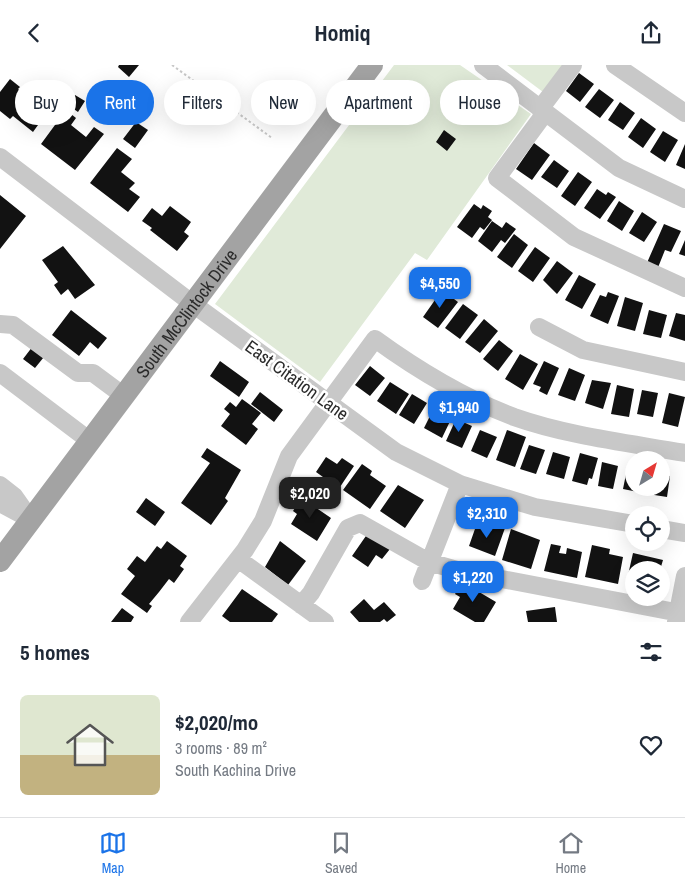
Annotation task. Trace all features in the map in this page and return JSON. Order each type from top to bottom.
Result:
[{"type":"main road","name":"South McClintock Drive","points":[[0,561],[372,65]]},
{"type":"street","points":[[482,65],[619,168],[685,199]]},
{"type":"street","points":[[573,65],[497,178],[574,237],[685,288]]},
{"type":"street","points":[[615,65],[685,113]]},
{"type":"street","name":"East Citation Lane","points":[[0,157],[193,304],[396,452],[460,484],[535,507],[625,522]]},
{"type":"street","points":[[0,324],[13,325],[78,373],[93,373],[124,396]]},
{"type":"street","points":[[539,327],[583,350],[685,372]]},
{"type":"street","points":[[189,622],[238,559],[263,521],[289,456],[375,339],[438,381],[516,417],[605,439],[685,453]]},
{"type":"street","points":[[0,373],[90,441]]},
{"type":"street","points":[[422,581],[460,484]]},
{"type":"street","points":[[0,485],[14,495],[31,519]]},
{"type":"street","points":[[0,503],[31,519]]},
{"type":"street","points":[[301,605],[311,593],[348,528],[360,523],[429,562],[679,617],[685,575]]},
{"type":"street","points":[[670,530],[685,533]]},
{"type":"street","points":[[238,559],[325,622]]},
{"type":"path","points":[[172,65],[272,138]]},
{"type":"green space","points":[[394,65],[460,65],[482,80],[440,80],[440,125],[519,125],[519,106],[531,114],[427,260],[415,253],[320,382],[215,304],[349,125],[430,125],[430,80],[383,80]]},
{"type":"green space","points":[[507,65],[564,65],[543,92]]},
{"type":"building","points":[[119,65],[139,65],[129,77],[118,67]]},
{"type":"building","points":[[579,73],[594,84],[580,102],[566,91]]},
{"type":"building","points":[[10,79],[15,83],[15,118],[13,116],[10,119],[0,111],[0,92]]},
{"type":"building","points":[[599,89],[614,100],[600,118],[585,107]]},
{"type":"building","points":[[76,96],[85,101],[78,112],[76,111]]},
{"type":"building","points":[[620,102],[635,113],[623,130],[608,120]]},
{"type":"building","points":[[641,118],[656,129],[643,148],[628,137]]},
{"type":"building","points":[[24,125],[38,125],[33,132]]},
{"type":"building","points":[[55,125],[71,125],[86,137],[94,127],[104,134],[75,170],[41,144]]},
{"type":"building","points":[[134,125],[140,125],[148,130],[135,148],[123,139]]},
{"type":"building","points":[[444,130],[456,139],[447,151],[436,142]]},
{"type":"building","points":[[663,131],[678,140],[665,162],[650,152]]},
{"type":"building","points":[[534,143],[550,155],[532,180],[516,169]]},
{"type":"building","points":[[685,144],[685,169],[676,165]]},
{"type":"building","points":[[117,148],[132,159],[121,172],[135,183],[129,189],[140,197],[128,212],[90,183]]},
{"type":"building","points":[[554,160],[569,171],[557,188],[541,177]]},
{"type":"building","points":[[578,172],[592,182],[575,206],[561,196]]},
{"type":"building","points":[[597,189],[606,195],[608,192],[616,197],[600,219],[584,208]]},
{"type":"building","points":[[0,195],[26,216],[0,249]]},
{"type":"building","points":[[619,201],[634,211],[622,231],[607,221]]},
{"type":"building","points":[[474,204],[481,209],[483,205],[492,211],[488,217],[492,220],[484,230],[480,227],[472,238],[457,227]]},
{"type":"building","points":[[170,206],[191,222],[184,232],[189,236],[177,251],[150,230],[152,228],[142,221],[152,208],[162,216]]},
{"type":"building","points":[[642,212],[657,222],[644,242],[629,233]]},
{"type":"building","points":[[492,221],[502,228],[506,222],[516,229],[505,243],[501,240],[492,252],[478,241]]},
{"type":"building","points":[[664,224],[681,231],[671,252],[665,250],[657,270],[646,265]]},
{"type":"building","points":[[514,234],[528,245],[512,268],[497,257]]},
{"type":"building","points":[[685,240],[685,256],[679,254]]},
{"type":"building","points":[[63,246],[95,285],[75,299],[68,289],[61,295],[54,285],[58,282],[42,260]]},
{"type":"building","points":[[535,247],[550,258],[533,282],[518,271]]},
{"type":"building","points":[[557,261],[573,273],[557,294],[543,280]]},
{"type":"building","points":[[579,275],[596,284],[582,309],[565,300]]},
{"type":"building","points":[[442,290],[458,302],[438,328],[423,317]]},
{"type":"building","points":[[608,292],[619,296],[608,324],[590,316],[600,295],[606,297]]},
{"type":"building","points":[[625,297],[643,303],[635,331],[617,326]]},
{"type":"building","points":[[463,304],[478,315],[460,339],[445,328]]},
{"type":"building","points":[[71,310],[107,338],[98,349],[90,342],[79,356],[52,335]]},
{"type":"building","points":[[649,310],[667,315],[661,338],[643,334]]},
{"type":"building","points":[[676,313],[685,315],[685,341],[669,336]]},
{"type":"building","points":[[484,319],[498,331],[480,353],[465,342]]},
{"type":"building","points":[[499,340],[513,351],[498,371],[483,359]]},
{"type":"building","points":[[36,342],[48,352],[35,368],[23,359]]},
{"type":"building","points":[[520,354],[538,364],[523,390],[505,379]]},
{"type":"building","points":[[220,361],[249,382],[239,397],[210,376]]},
{"type":"building","points":[[544,361],[559,368],[547,395],[539,391],[541,387],[533,384]]},
{"type":"building","points":[[370,366],[385,378],[370,396],[355,385]]},
{"type":"building","points":[[569,368],[585,375],[575,401],[558,395]]},
{"type":"building","points":[[592,380],[611,383],[603,409],[585,403]]},
{"type":"building","points":[[390,382],[409,394],[396,414],[377,401]]},
{"type":"building","points":[[617,385],[634,389],[629,417],[611,414]]},
{"type":"building","points":[[642,390],[658,393],[653,417],[637,414]]},
{"type":"building","points":[[260,392],[283,410],[274,422],[251,404]]},
{"type":"building","points":[[669,393],[685,397],[678,427],[662,423]]},
{"type":"building","points":[[412,394],[427,403],[414,424],[399,415]]},
{"type":"building","points":[[242,399],[261,413],[252,424],[258,429],[246,445],[221,426],[230,414],[224,409],[230,402],[236,407]]},
{"type":"building","points":[[435,406],[453,415],[442,438],[424,428]]},
{"type":"building","points":[[456,419],[472,426],[462,448],[446,441]]},
{"type":"building","points":[[480,430],[497,437],[487,458],[471,451]]},
{"type":"building","points":[[507,430],[526,437],[515,467],[496,460]]},
{"type":"building","points":[[529,445],[545,450],[536,474],[520,469]]},
{"type":"building","points":[[207,448],[241,470],[225,498],[228,501],[211,525],[181,503],[210,463],[201,457]]},
{"type":"building","points":[[553,452],[570,457],[564,479],[546,474]]},
{"type":"building","points":[[580,453],[598,458],[592,479],[589,478],[587,485],[572,481]]},
{"type":"building","points":[[326,457],[337,464],[342,458],[354,466],[336,493],[319,481],[323,477],[316,472]]},
{"type":"building","points":[[602,462],[618,466],[613,489],[598,486]]},
{"type":"building","points":[[362,464],[372,471],[370,475],[386,486],[370,509],[343,490]]},
{"type":"building","points":[[398,485],[424,500],[405,528],[380,511]]},
{"type":"building","points":[[303,495],[314,502],[312,505],[331,518],[317,541],[291,524],[297,514],[293,511]]},
{"type":"building","points":[[146,498],[165,512],[155,526],[136,512]]},
{"type":"building","points":[[494,524],[505,528],[495,556],[469,546],[476,526],[491,531]]},
{"type":"building","points":[[511,529],[540,540],[531,569],[502,560]]},
{"type":"building","points":[[368,533],[390,549],[382,559],[376,555],[368,567],[352,556]]},
{"type":"building","points":[[167,541],[187,556],[180,566],[184,569],[174,583],[169,579],[149,604],[152,606],[147,613],[121,594],[135,576],[127,569],[137,556],[145,562],[157,546],[161,549]]},
{"type":"building","points":[[280,541],[306,561],[288,585],[265,567]]},
{"type":"building","points":[[551,544],[561,546],[559,553],[566,554],[567,548],[582,552],[577,578],[544,571]]},
{"type":"building","points":[[592,545],[610,549],[609,554],[623,557],[618,584],[585,577]]},
{"type":"building","points":[[633,553],[663,560],[663,561],[631,561]]},
{"type":"building","points":[[464,578],[476,585],[474,589],[496,602],[484,622],[475,622],[453,609],[460,597],[455,594]]},
{"type":"building","points":[[242,589],[278,614],[272,622],[230,622],[222,616]]},
{"type":"building","points":[[364,599],[374,610],[384,602],[396,615],[387,622],[384,619],[380,622],[359,622],[350,612]]},
{"type":"building","points":[[555,607],[557,622],[528,622],[526,611]]},
{"type":"building","points":[[122,608],[134,617],[131,622],[111,622]]}]
